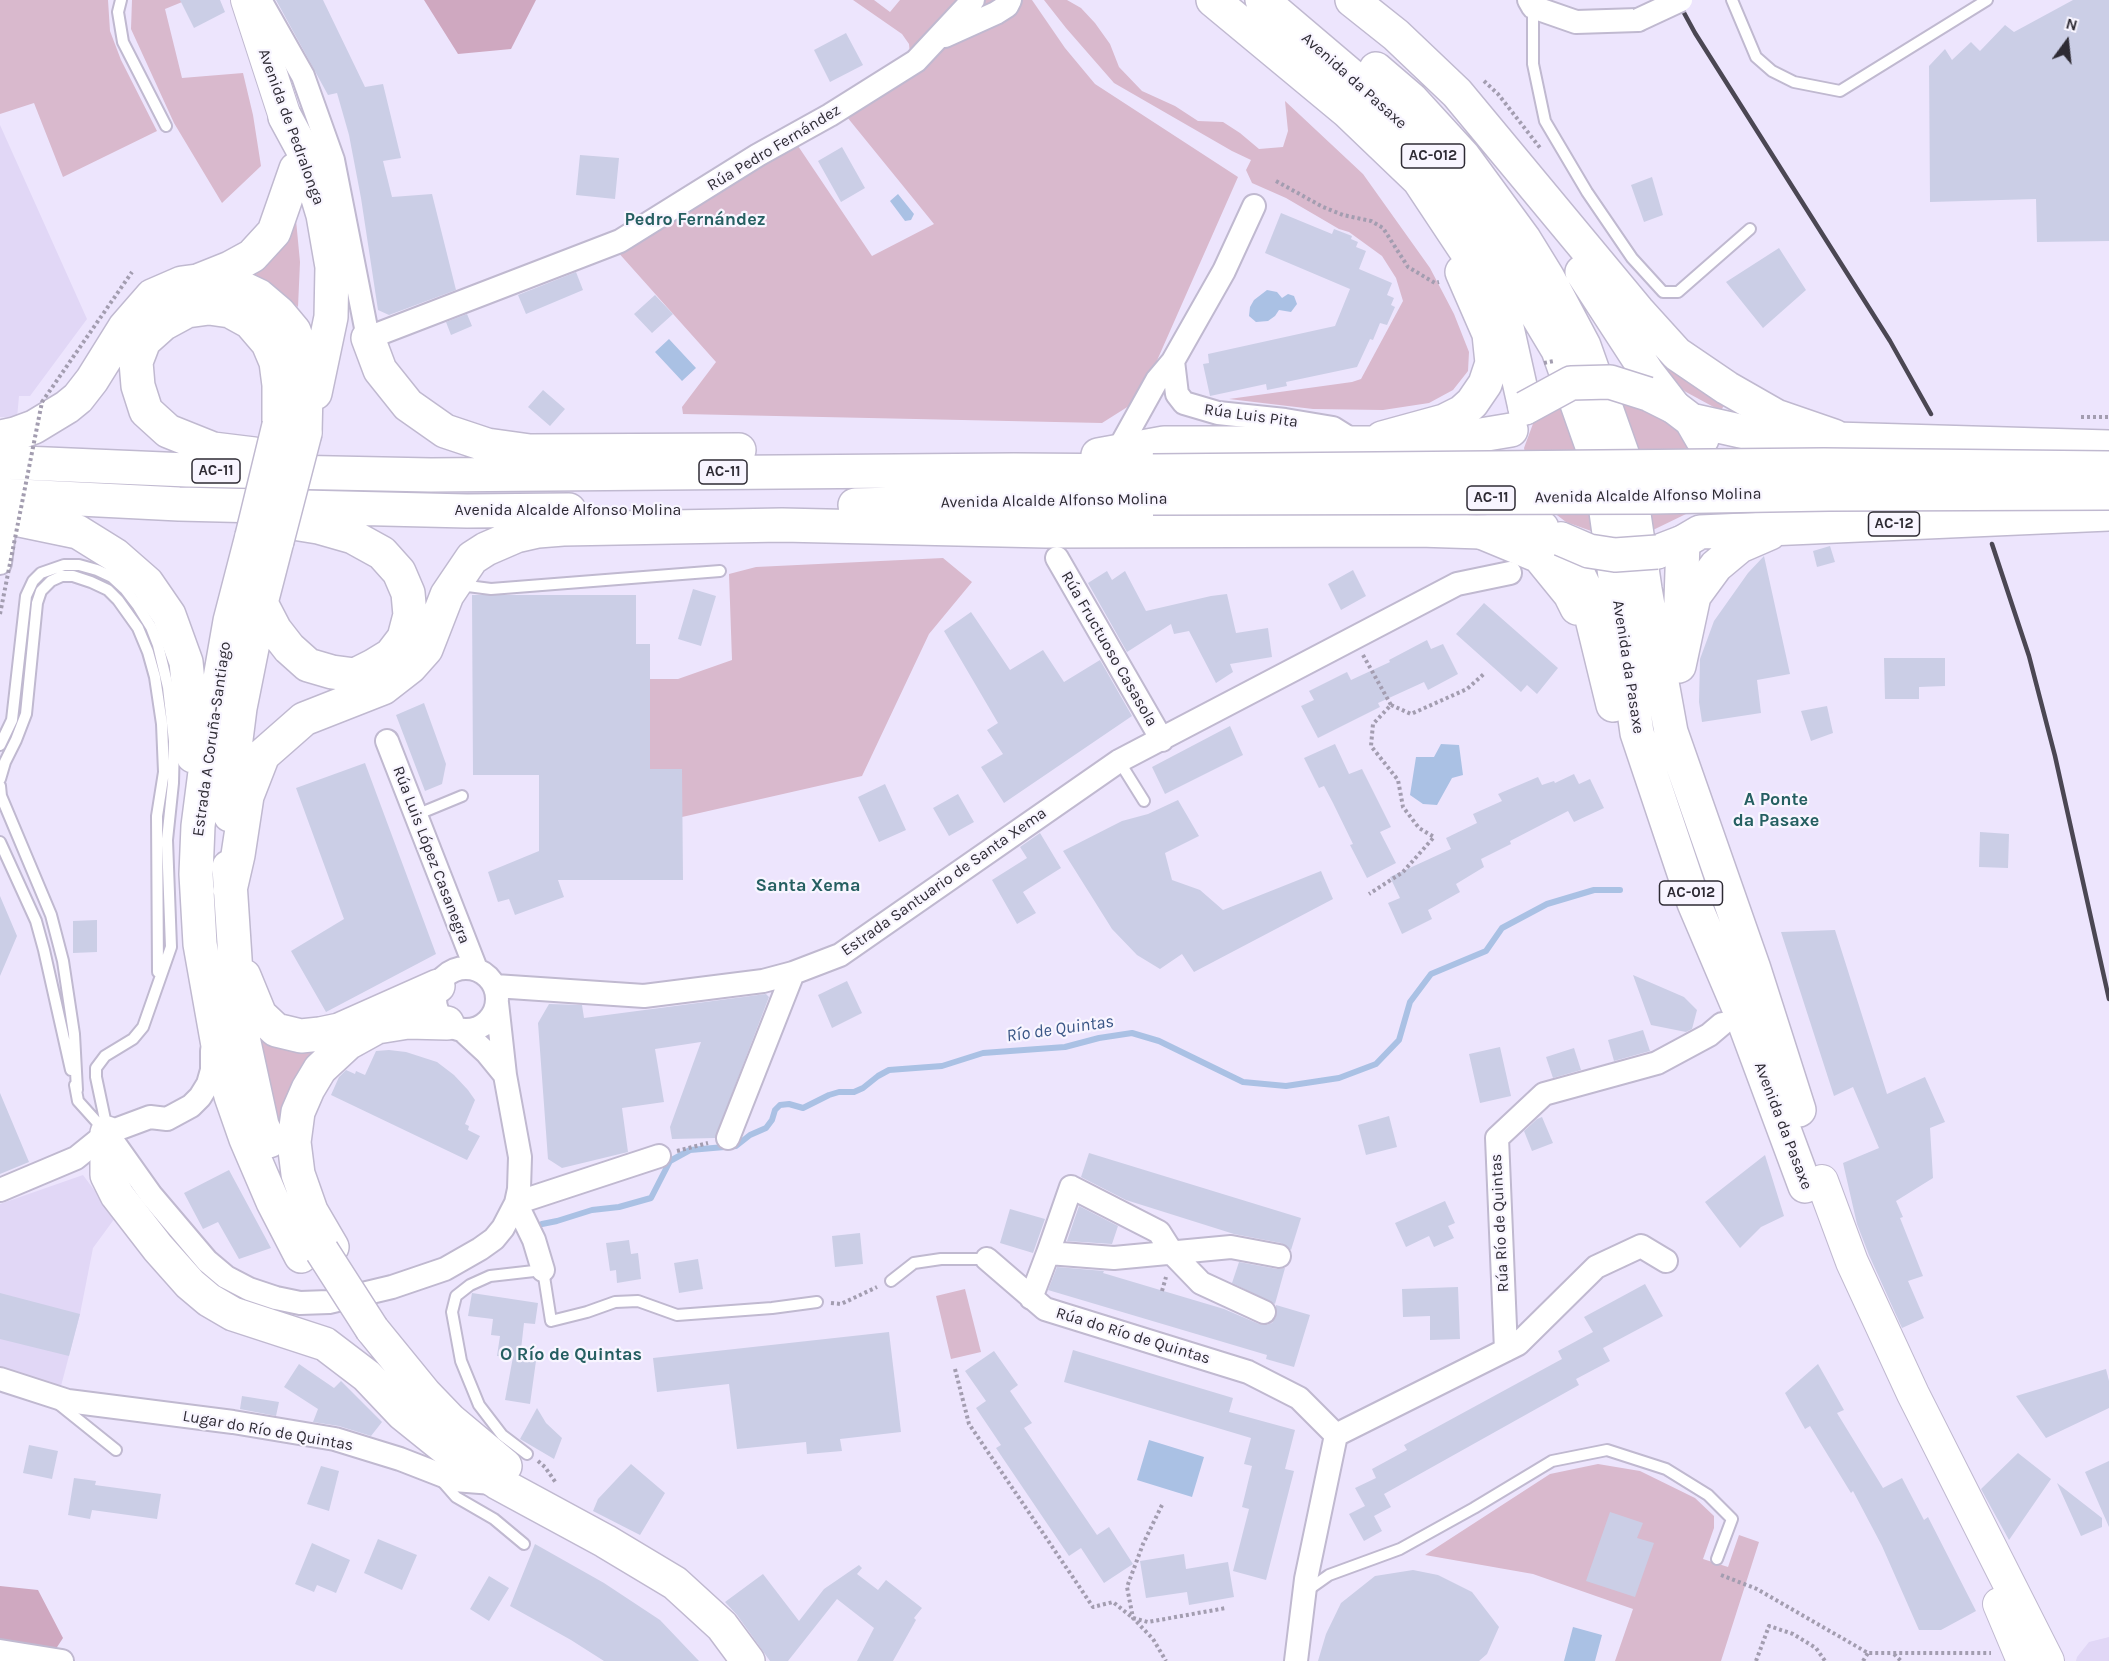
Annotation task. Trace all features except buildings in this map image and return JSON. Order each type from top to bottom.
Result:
[{"type":"main road","name":"Avenida de Pedralonga","points":[[246,0],[285,117],[304,152],[323,215],[332,267],[331,317],[321,372],[292,429]]},
{"type":"main road","name":"AC-012","points":[[1213,0],[1348,112],[1419,180],[1502,304],[1518,419]]},
{"type":"main road","name":"Avenida da Pasaxe","points":[[1262,0],[1381,101],[1432,155],[1477,216],[1558,350],[1600,469],[1637,733],[1695,903],[1814,1184]]},
{"type":"main road","name":"Avenida da Pasaxe","points":[[1294,0],[1411,99],[1464,157],[1524,239],[1548,278],[1584,346],[1626,467],[1645,590],[1671,732],[1754,969],[1843,1281],[1954,1497]]},
{"type":"main road","points":[[1352,0],[1396,35],[1457,93],[1638,311],[1677,354],[1726,388],[1776,416],[1845,440]]},
{"type":"main road","points":[[1348,112],[1399,179],[1464,276],[1489,334],[1492,363],[1485,384],[1472,403],[1462,412],[1444,421],[1359,444]]},
{"type":"main road","points":[[285,117],[307,223],[314,276],[304,360],[306,391],[292,429]]},
{"type":"main road","points":[[0,437],[34,427],[78,398],[125,327],[152,296],[230,268],[252,256],[274,232],[296,169]]},
{"type":"main road","points":[[1521,171],[1558,236],[1647,372],[1671,407],[1711,456],[1714,482],[1710,505],[1680,542],[1679,666],[1700,750],[1735,851],[1752,911],[1754,969]]},
{"type":"main road","points":[[197,281],[221,282],[240,287],[259,296],[279,313],[294,331],[304,360]]},
{"type":"main road","points":[[292,429],[279,385],[276,362],[268,343],[250,322],[230,311],[209,308],[187,311],[163,324],[144,341],[136,363],[138,386],[146,411],[168,431],[213,449],[431,475]]},
{"type":"main road","points":[[368,338],[380,370],[408,405],[445,431],[487,446],[530,451],[635,449],[1117,452]]},
{"type":"main road","points":[[1014,470],[1164,443],[1433,443],[1518,419],[1571,383],[1610,382],[1671,407],[1767,437],[2096,447]]},
{"type":"main road","name":"AC-11","points":[[1518,419],[1512,473],[1528,510],[1551,533],[1589,551],[1606,553],[1680,542]]},
{"type":"main road","name":"Estrada A Coruña-Santiago","points":[[292,429],[264,539],[230,621],[209,741],[198,826],[196,874],[200,944],[219,1051],[231,1096],[246,1139],[273,1202],[318,1251]]},
{"type":"main road","points":[[776,450],[955,470]]},
{"type":"main road","name":"Avenida Alcalde Alfonso Molina","points":[[0,462],[199,470],[431,475],[1014,470],[1153,484],[2102,508]]},
{"type":"main road","name":"Avenida Alcalde Alfonso Molina","points":[[2,509],[179,504],[467,511],[760,508],[1153,484],[1824,465],[2109,468]]},
{"type":"main road","points":[[179,504],[318,527],[353,537],[382,553],[399,572],[408,593],[410,615],[404,638],[392,655],[355,675],[332,672],[308,665],[289,648],[261,603]]},
{"type":"main road","points":[[760,508],[1235,530]]},
{"type":"main road","name":"AC-12","points":[[1680,542],[1782,528],[2102,508]]},
{"type":"main road","points":[[2,509],[78,532],[115,555],[147,583],[169,615],[186,662],[198,826]]},
{"type":"main road","points":[[230,890],[247,796],[263,755],[304,719],[383,688],[411,667],[426,649],[453,584],[472,558],[516,536],[563,529],[782,525],[1046,531],[1235,530]]},
{"type":"main road","points":[[1679,666],[1694,596],[1716,566],[1740,546],[1782,528]]},
{"type":"main road","name":"AC-11","points":[[1235,530],[1551,533]]},
{"type":"main road","points":[[1481,532],[1539,556],[1570,594],[1604,663]]},
{"type":"main road","points":[[1551,533],[1584,586],[1634,784],[1678,910],[1722,1024],[1814,1184]]},
{"type":"main road","name":"Estrada A Coruña-Santiago","points":[[264,539],[261,603],[240,708],[232,771],[229,846],[239,1019],[262,1125],[318,1251],[368,1329],[424,1394],[450,1420],[521,1480],[605,1541]]},
{"type":"main road","points":[[235,955],[260,1015],[276,1030],[301,1036],[339,1030],[438,986]]},
{"type":"main road","points":[[318,1251],[311,1211],[298,1174],[294,1142],[298,1112],[320,1069],[348,1043],[377,1027],[408,1022],[454,1026]]},
{"type":"main road","points":[[107,1133],[107,1175],[117,1195],[158,1248],[190,1284],[209,1300],[233,1314],[325,1344],[367,1376],[403,1414],[449,1451],[498,1483]]},
{"type":"main road","name":"Estrada A Coruña-Santiago","points":[[368,1329],[383,1375],[422,1418],[498,1483],[605,1541],[675,1583],[722,1626],[748,1661]]},
{"type":"main road","points":[[1954,1497],[2023,1661]]},
{"type":"main road","points":[[1954,1497],[2048,1661]]},
{"type":"street","name":"Avenida de Pedralonga","points":[[260,0],[303,76],[333,160],[368,338]]},
{"type":"street","name":"Rúa Pedro Fernández","points":[[368,338],[620,241],[916,61],[973,0]]},
{"type":"street","name":"Rúa Pedro Fernández","points":[[938,39],[996,13],[1007,6],[1010,0]]},
{"type":"street","points":[[1531,3],[1576,22],[1638,20],[1681,0]]},
{"type":"street","points":[[1117,452],[1157,380],[1173,361],[1224,271],[1254,206]]},
{"type":"street","name":"Rúa Luis Pita","points":[[1173,361],[1177,394],[1184,403],[1218,413],[1286,420],[1333,429],[1359,444]]},
{"type":"street","points":[[0,563],[2,509]]},
{"type":"street","name":"Rúa Fructuoso Casasola","points":[[1057,558],[1162,740]]},
{"type":"street","name":"Estrada Santuario de Santa Xema","points":[[496,994],[644,996],[763,981],[793,973],[840,955],[1119,761],[1457,584],[1510,573]]},
{"type":"street","name":"Rúa Luis López Casanegra","points":[[387,741],[476,969],[490,979],[496,994]]},
{"type":"street","points":[[0,1190],[76,1158],[107,1133],[150,1117],[167,1119],[181,1113],[200,1098],[208,1084],[212,1070],[212,1051],[203,1004],[200,944]]},
{"type":"street","name":"Rúa Luis López Casanegra","points":[[438,986],[450,972],[458,969],[476,969]]},
{"type":"street","points":[[728,1138],[793,973]]},
{"type":"street","points":[[438,986],[435,996],[440,1015],[486,1053],[505,1075]]},
{"type":"street","points":[[107,1133],[151,1195],[207,1261],[226,1277],[249,1289],[300,1303],[329,1302],[368,1295],[445,1269],[494,1239],[511,1216],[519,1190],[520,1157],[505,1075],[496,994]]},
{"type":"street","points":[[454,1026],[472,1030],[489,1021],[495,1012],[496,994]]},
{"type":"street","name":"Rúa Río de Quintas","points":[[1506,1350],[1497,1137],[1544,1094],[1657,1063],[1709,1035],[1722,1024]]},
{"type":"street","points":[[516,1203],[659,1156]]},
{"type":"street","points":[[1031,1298],[1071,1187],[1159,1232],[1173,1254],[1201,1283],[1264,1312]]},
{"type":"street","points":[[516,1203],[534,1240],[543,1270]]},
{"type":"street","points":[[1296,1661],[1305,1593],[1336,1436],[1518,1344],[1596,1267],[1641,1246],[1666,1261]]},
{"type":"street","points":[[1048,1253],[1114,1258],[1232,1247],[1279,1256]]},
{"type":"street","name":"Rúa do Río de Quintas","points":[[987,1260],[1045,1309],[1248,1372],[1299,1398],[1336,1436]]},
{"type":"street","name":"Lugar do Río de Quintas","points":[[0,1379],[58,1398],[233,1422],[335,1439],[400,1459],[454,1480],[498,1483]]},
{"type":"street","points":[[0,1651],[62,1661]]},
{"type":"lane","points":[[122,0],[118,12],[123,42],[166,126]]},
{"type":"lane","points":[[1735,3],[1756,57],[1772,71],[1794,82],[1840,91],[1987,0]]},
{"type":"lane","points":[[1531,3],[1533,64],[1545,121],[1587,192],[1632,258],[1663,292],[1678,292],[1750,229]]},
{"type":"lane","points":[[0,745],[12,720],[26,596],[33,581],[41,573],[64,565],[88,568],[112,577],[125,589],[151,627],[164,664],[174,741],[173,783],[167,840],[171,947],[143,1027],[133,1039],[105,1056],[96,1068],[107,1133]]},
{"type":"lane","points":[[453,584],[491,589],[720,571]]},
{"type":"lane","points":[[0,779],[26,714],[37,603],[41,591],[51,581],[62,576],[73,576],[108,590],[138,628],[148,652],[155,677],[162,724],[164,772],[158,816],[157,987]]},
{"type":"lane","points":[[1119,761],[1144,801]]},
{"type":"lane","points":[[0,786],[1,796],[51,915],[63,961],[74,1034],[76,1090]]},
{"type":"lane","points":[[416,815],[462,796]]},
{"type":"lane","points":[[0,842],[36,921],[78,1101],[107,1133]]},
{"type":"lane","name":"Rúa do Río de Quintas","points":[[891,1281],[914,1263],[942,1259],[987,1260]]},
{"type":"lane","points":[[527,1454],[502,1435],[479,1405],[461,1361],[452,1312],[456,1296],[470,1285],[490,1276],[543,1270],[551,1321],[615,1302],[638,1300],[677,1315],[772,1308],[816,1302]]},
{"type":"lane","points":[[58,1398],[116,1450]]},
{"type":"lane","points":[[1305,1593],[1329,1575],[1400,1549],[1474,1508],[1551,1461],[1607,1450],[1666,1468],[1708,1495],[1732,1519],[1717,1559]]},
{"type":"lane","points":[[410,1477],[436,1473],[456,1497],[494,1519],[524,1544]]},
{"type":"path","points":[[1276,181],[1323,207],[1343,215],[1371,221],[1383,228],[1408,267],[1435,283],[1439,282],[1437,269],[1450,254]]},
{"type":"path","points":[[0,614],[42,402],[132,272]]},
{"type":"path","points":[[1354,638],[1391,705],[1411,714],[1467,689],[1485,673]]},
{"type":"path","points":[[1369,894],[1403,872],[1434,837],[1419,828],[1403,807],[1398,780],[1371,746],[1373,724],[1391,705]]},
{"type":"path","points":[[659,1156],[728,1138]]},
{"type":"path","points":[[816,1302],[841,1304],[891,1281]]},
{"type":"path","points":[[955,1369],[969,1424],[1093,1607],[1113,1602],[1133,1618],[1153,1639],[1166,1661]]},
{"type":"path","points":[[527,1454],[545,1467],[556,1482],[556,1490]]},
{"type":"path","points":[[1133,1618],[1127,1587],[1143,1544],[1162,1505]]},
{"type":"path","points":[[1717,1559],[1713,1572],[1757,1589],[1868,1653],[1991,1653]]},
{"type":"path","points":[[1133,1618],[1148,1622],[1226,1608]]},
{"type":"path","points":[[1756,1661],[1769,1626],[1793,1634],[1816,1648],[1825,1661]]},
{"type":"path","points":[[1863,1661],[1868,1653]]},
{"type":"path","points":[[1894,1654],[1901,1661]]},
{"type":"shaded area","points":[[0,0],[108,0],[110,31],[121,60],[157,131],[63,177],[34,103],[0,114]]},
{"type":"shaded area","points":[[132,0],[187,0],[165,9],[182,78],[243,73],[253,115],[261,166],[222,203],[174,123],[131,29]]},
{"type":"shaded area","points":[[424,0],[536,0],[511,49],[458,54]]},
{"type":"shaded area","points":[[853,0],[874,0],[890,12],[900,0],[961,0],[910,54],[909,44],[902,34]]},
{"type":"shaded area","points":[[979,0],[1032,0],[1065,48],[1095,84],[1238,177],[1140,399],[1102,423],[683,414],[682,407],[716,362],[616,250],[796,143],[872,256],[934,224],[847,117]]},
{"type":"shaded area","points":[[1044,0],[1067,0],[1081,8],[1110,44],[1119,67],[1142,91],[1175,106],[1198,121],[1223,122],[1259,149],[1283,147],[1288,131],[1285,101],[1363,174],[1430,268],[1454,314],[1469,352],[1468,371],[1453,390],[1429,403],[1383,410],[1313,409],[1229,399],[1361,379],[1403,301],[1396,278],[1382,256],[1349,232],[1339,229],[1286,198],[1252,183],[1246,170],[1251,160],[1114,83]]},
{"type":"shaded area","points":[[0,125],[87,319],[30,396],[19,396],[17,418],[0,417]]},
{"type":"shaded area","points":[[296,220],[300,262],[298,307],[250,271],[275,248]]},
{"type":"shaded area","points":[[1651,344],[1725,403],[1721,411],[1686,392],[1662,374]]},
{"type":"shaded area","points":[[1621,403],[1652,412],[1679,432],[1694,456],[1698,486],[1686,514],[1653,530],[1638,455]]},
{"type":"shaded area","points":[[1559,404],[1573,444],[1594,532],[1566,522],[1553,512],[1531,486],[1524,448],[1534,421]]},
{"type":"shaded area","points":[[943,558],[972,582],[929,634],[862,776],[682,817],[682,769],[650,769],[650,679],[678,679],[732,660],[729,574],[756,567]]},
{"type":"shaded area","points":[[256,1033],[318,1048],[281,1134]]},
{"type":"shaded area","points":[[83,1175],[115,1218],[93,1248],[80,1314],[61,1386],[0,1368],[0,1204]]},
{"type":"shaded area","points":[[965,1289],[981,1352],[951,1359],[936,1296]]},
{"type":"shaded area","points":[[1598,1464],[1640,1471],[1695,1498],[1714,1516],[1714,1528],[1703,1559],[1728,1567],[1739,1535],[1759,1542],[1721,1661],[1615,1661],[1633,1609],[1533,1574],[1425,1555],[1550,1474]]},
{"type":"shaded area","points":[[0,1586],[38,1590],[63,1638],[48,1661],[0,1661]]},
{"type":"shaded area","points":[[2109,1637],[2109,1661],[2076,1661],[2089,1642]]},
{"type":"water","points":[[898,194],[914,214],[911,220],[905,221],[890,201]]},
{"type":"water","points":[[1267,290],[1277,292],[1282,298],[1288,294],[1294,296],[1297,304],[1291,312],[1279,310],[1268,321],[1256,322],[1249,316],[1250,307],[1254,300]]},
{"type":"water","points":[[669,339],[696,368],[682,381],[655,352]]},
{"type":"water","points":[[1441,744],[1459,745],[1463,775],[1452,778],[1437,805],[1423,804],[1410,795],[1416,757],[1434,757]]},
{"type":"water","points":[[1149,1440],[1204,1457],[1192,1497],[1137,1480]]},
{"type":"water","points":[[1573,1627],[1602,1635],[1595,1661],[1564,1661]]},
{"type":"waterway","name":"Río de Quintas","points":[[542,1224],[592,1210],[619,1207],[651,1198],[670,1161],[690,1150],[736,1146],[750,1135],[766,1128],[780,1105],[789,1104],[803,1108],[829,1095],[854,1092],[889,1070],[942,1066],[983,1053],[1065,1047],[1099,1038],[1132,1033],[1159,1041],[1243,1082],[1286,1086],[1339,1078],[1376,1064],[1399,1040],[1410,1002],[1431,974],[1486,951],[1502,928],[1547,904],[1594,890],[1620,890]]},
{"type":"railway","points":[[1677,0],[1695,33],[1890,341],[1931,414]]},
{"type":"railway","points":[[1992,544],[2029,656],[2055,756],[2109,999]]},
{"type":"district","name":"Pedro Fernández","points":[[695,220]]},
{"type":"district","name":"A Ponte da Pasaxe","points":[[1776,810]]},
{"type":"district","name":"Santa Xema","points":[[808,886]]},
{"type":"district","name":"O Río de Quintas","points":[[571,1355]]}]
